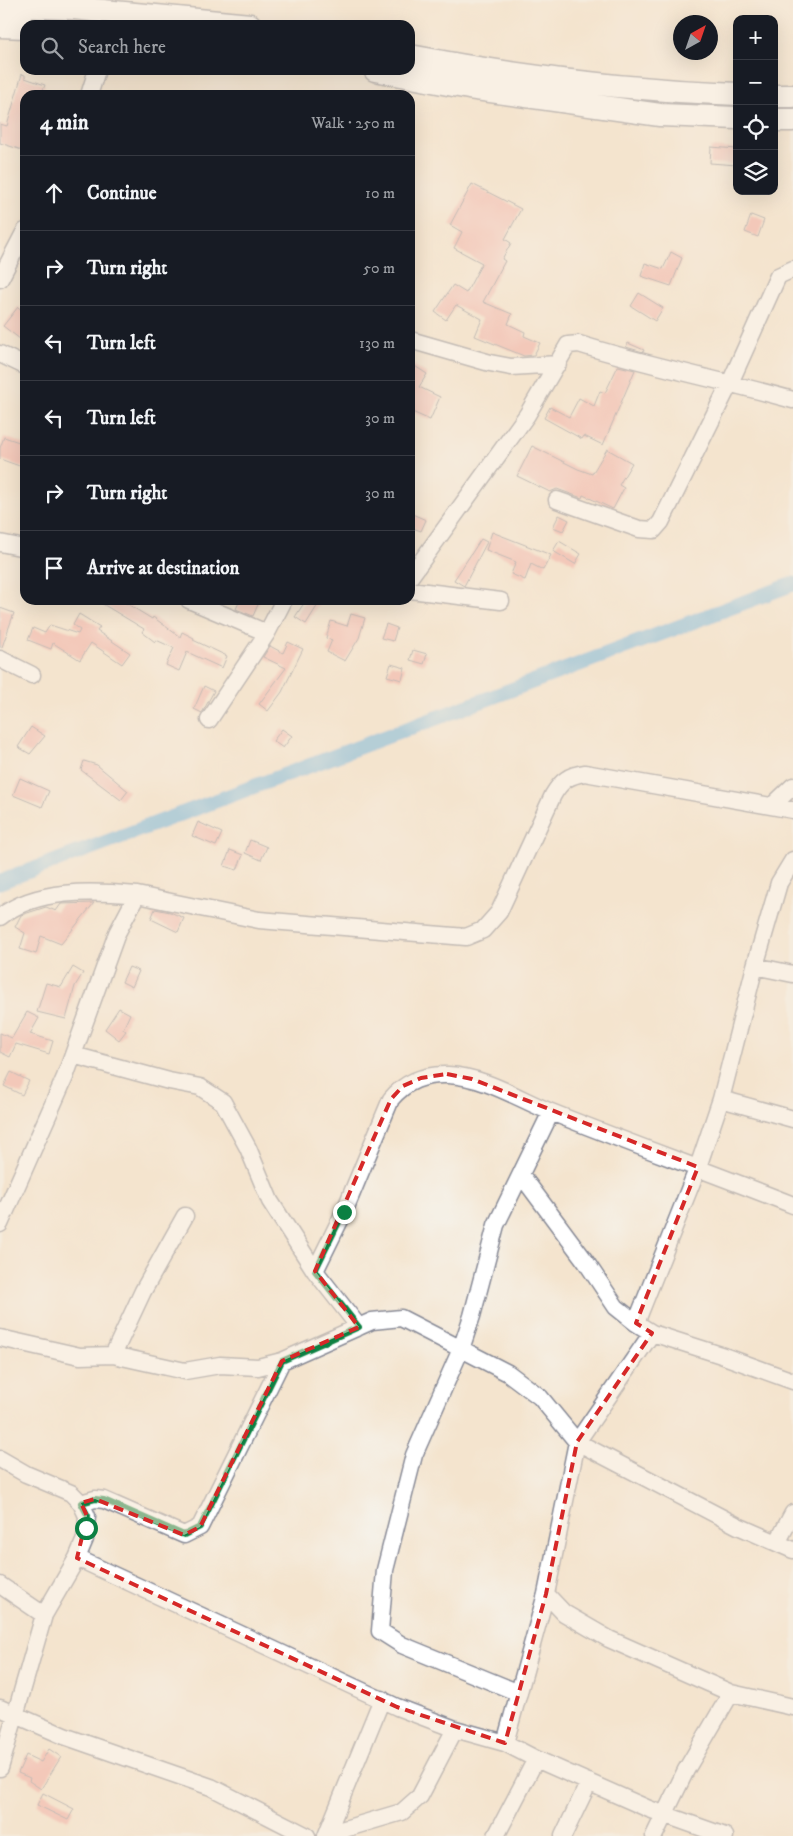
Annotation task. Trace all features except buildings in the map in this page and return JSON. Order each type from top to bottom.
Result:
[{"type":"main road","points":[[0,5],[118,6],[215,20]]},
{"type":"main road","points":[[0,26],[20,27]]},
{"type":"main road","points":[[415,57],[474,68],[662,91],[733,94]]},
{"type":"main road","points":[[401,75],[469,88],[660,116],[733,118]]},
{"type":"main road","points":[[778,96],[793,96]]},
{"type":"main road","points":[[778,120],[793,120]]},
{"type":"street","points":[[91,90],[95,75]]},
{"type":"street","points":[[0,279],[20,241]]},
{"type":"street","points":[[557,500],[639,529],[654,530],[661,522],[730,383],[778,276],[793,268]]},
{"type":"street","points":[[415,341],[490,363],[511,367],[558,364]]},
{"type":"street","points":[[415,570],[527,415],[568,345],[578,344],[639,363],[730,383],[793,400]]},
{"type":"street","points":[[0,354],[20,364]]},
{"type":"street","points":[[0,543],[20,547]]},
{"type":"street","points":[[415,591],[501,602]]},
{"type":"street","points":[[201,605],[266,633]]},
{"type":"street","points":[[209,720],[266,633],[281,605]]},
{"type":"street","points":[[0,659],[32,675]]},
{"type":"street","points":[[0,917],[9,910],[52,895],[137,895],[259,920],[466,937],[483,930],[499,912],[552,795],[560,782],[575,775],[585,773],[793,810]]},
{"type":"street","points":[[772,806],[793,786]]},
{"type":"street","points":[[636,1323],[698,1168],[721,1099],[755,966],[779,883],[793,860]]},
{"type":"street","points":[[0,1224],[73,1055],[117,933],[137,895]]},
{"type":"street","points":[[755,966],[793,974]]},
{"type":"street","points":[[73,1055],[168,1081],[200,1087],[223,1102],[248,1148],[270,1201],[293,1234],[315,1271],[359,1327]]},
{"type":"street","points":[[315,1271],[344,1212],[391,1099],[403,1086],[421,1078],[447,1074],[472,1078],[551,1112],[793,1205]]},
{"type":"street","points":[[721,1099],[793,1119]]},
{"type":"street","points":[[519,1693],[402,1645],[380,1631],[385,1570],[414,1455],[461,1349],[472,1316],[496,1225],[522,1176],[551,1112]]},
{"type":"street","points":[[522,1176],[586,1262],[616,1307],[636,1323],[652,1333],[793,1381]]},
{"type":"street","points":[[113,1355],[143,1291],[185,1216]]},
{"type":"street","points":[[0,1338],[80,1356],[113,1355],[185,1371],[220,1365],[258,1367],[282,1361],[372,1321],[401,1318],[508,1373],[540,1397],[577,1442],[738,1526],[793,1550]]},
{"type":"street","points":[[505,1743],[546,1594],[577,1442],[652,1333]]},
{"type":"street","points":[[81,1503],[95,1499],[104,1500],[184,1535],[192,1533],[200,1527],[282,1361]]},
{"type":"street","points":[[0,1459],[26,1474],[71,1493],[81,1503],[88,1516],[85,1539],[77,1558],[44,1615],[7,1712],[0,1768]]},
{"type":"street","points":[[778,1543],[793,1513]]},
{"type":"street","points":[[77,1558],[382,1699],[455,1729],[505,1743],[536,1759],[664,1814],[725,1836]]},
{"type":"street","points":[[0,1585],[44,1615]]},
{"type":"street","points":[[546,1594],[564,1614],[609,1640],[731,1693],[793,1707]]},
{"type":"street","points":[[654,1836],[686,1770],[731,1693]]},
{"type":"street","points":[[326,1836],[382,1699]]},
{"type":"street","points":[[7,1712],[64,1736],[210,1787],[307,1836]]},
{"type":"street","points":[[333,1836],[341,1830],[402,1812],[420,1796],[455,1729]]},
{"type":"street","points":[[496,1836],[536,1759]]},
{"type":"street","points":[[563,1836],[589,1782]]},
{"type":"highlighted area","points":[[447,1074],[472,1079],[698,1167],[636,1323],[652,1333],[577,1442],[546,1594],[505,1743],[397,1707],[77,1558],[87,1516],[81,1503],[95,1499],[184,1535],[200,1527],[282,1361],[359,1327],[315,1271],[391,1099],[403,1086],[421,1078]]},
{"type":"waterway","points":[[0,882],[793,584]]},
{"type":"route","points":[[86,1528],[88,1516],[81,1503],[95,1499],[104,1500],[184,1535],[192,1533],[200,1527],[282,1361],[359,1327],[315,1271],[344,1212]]}]
